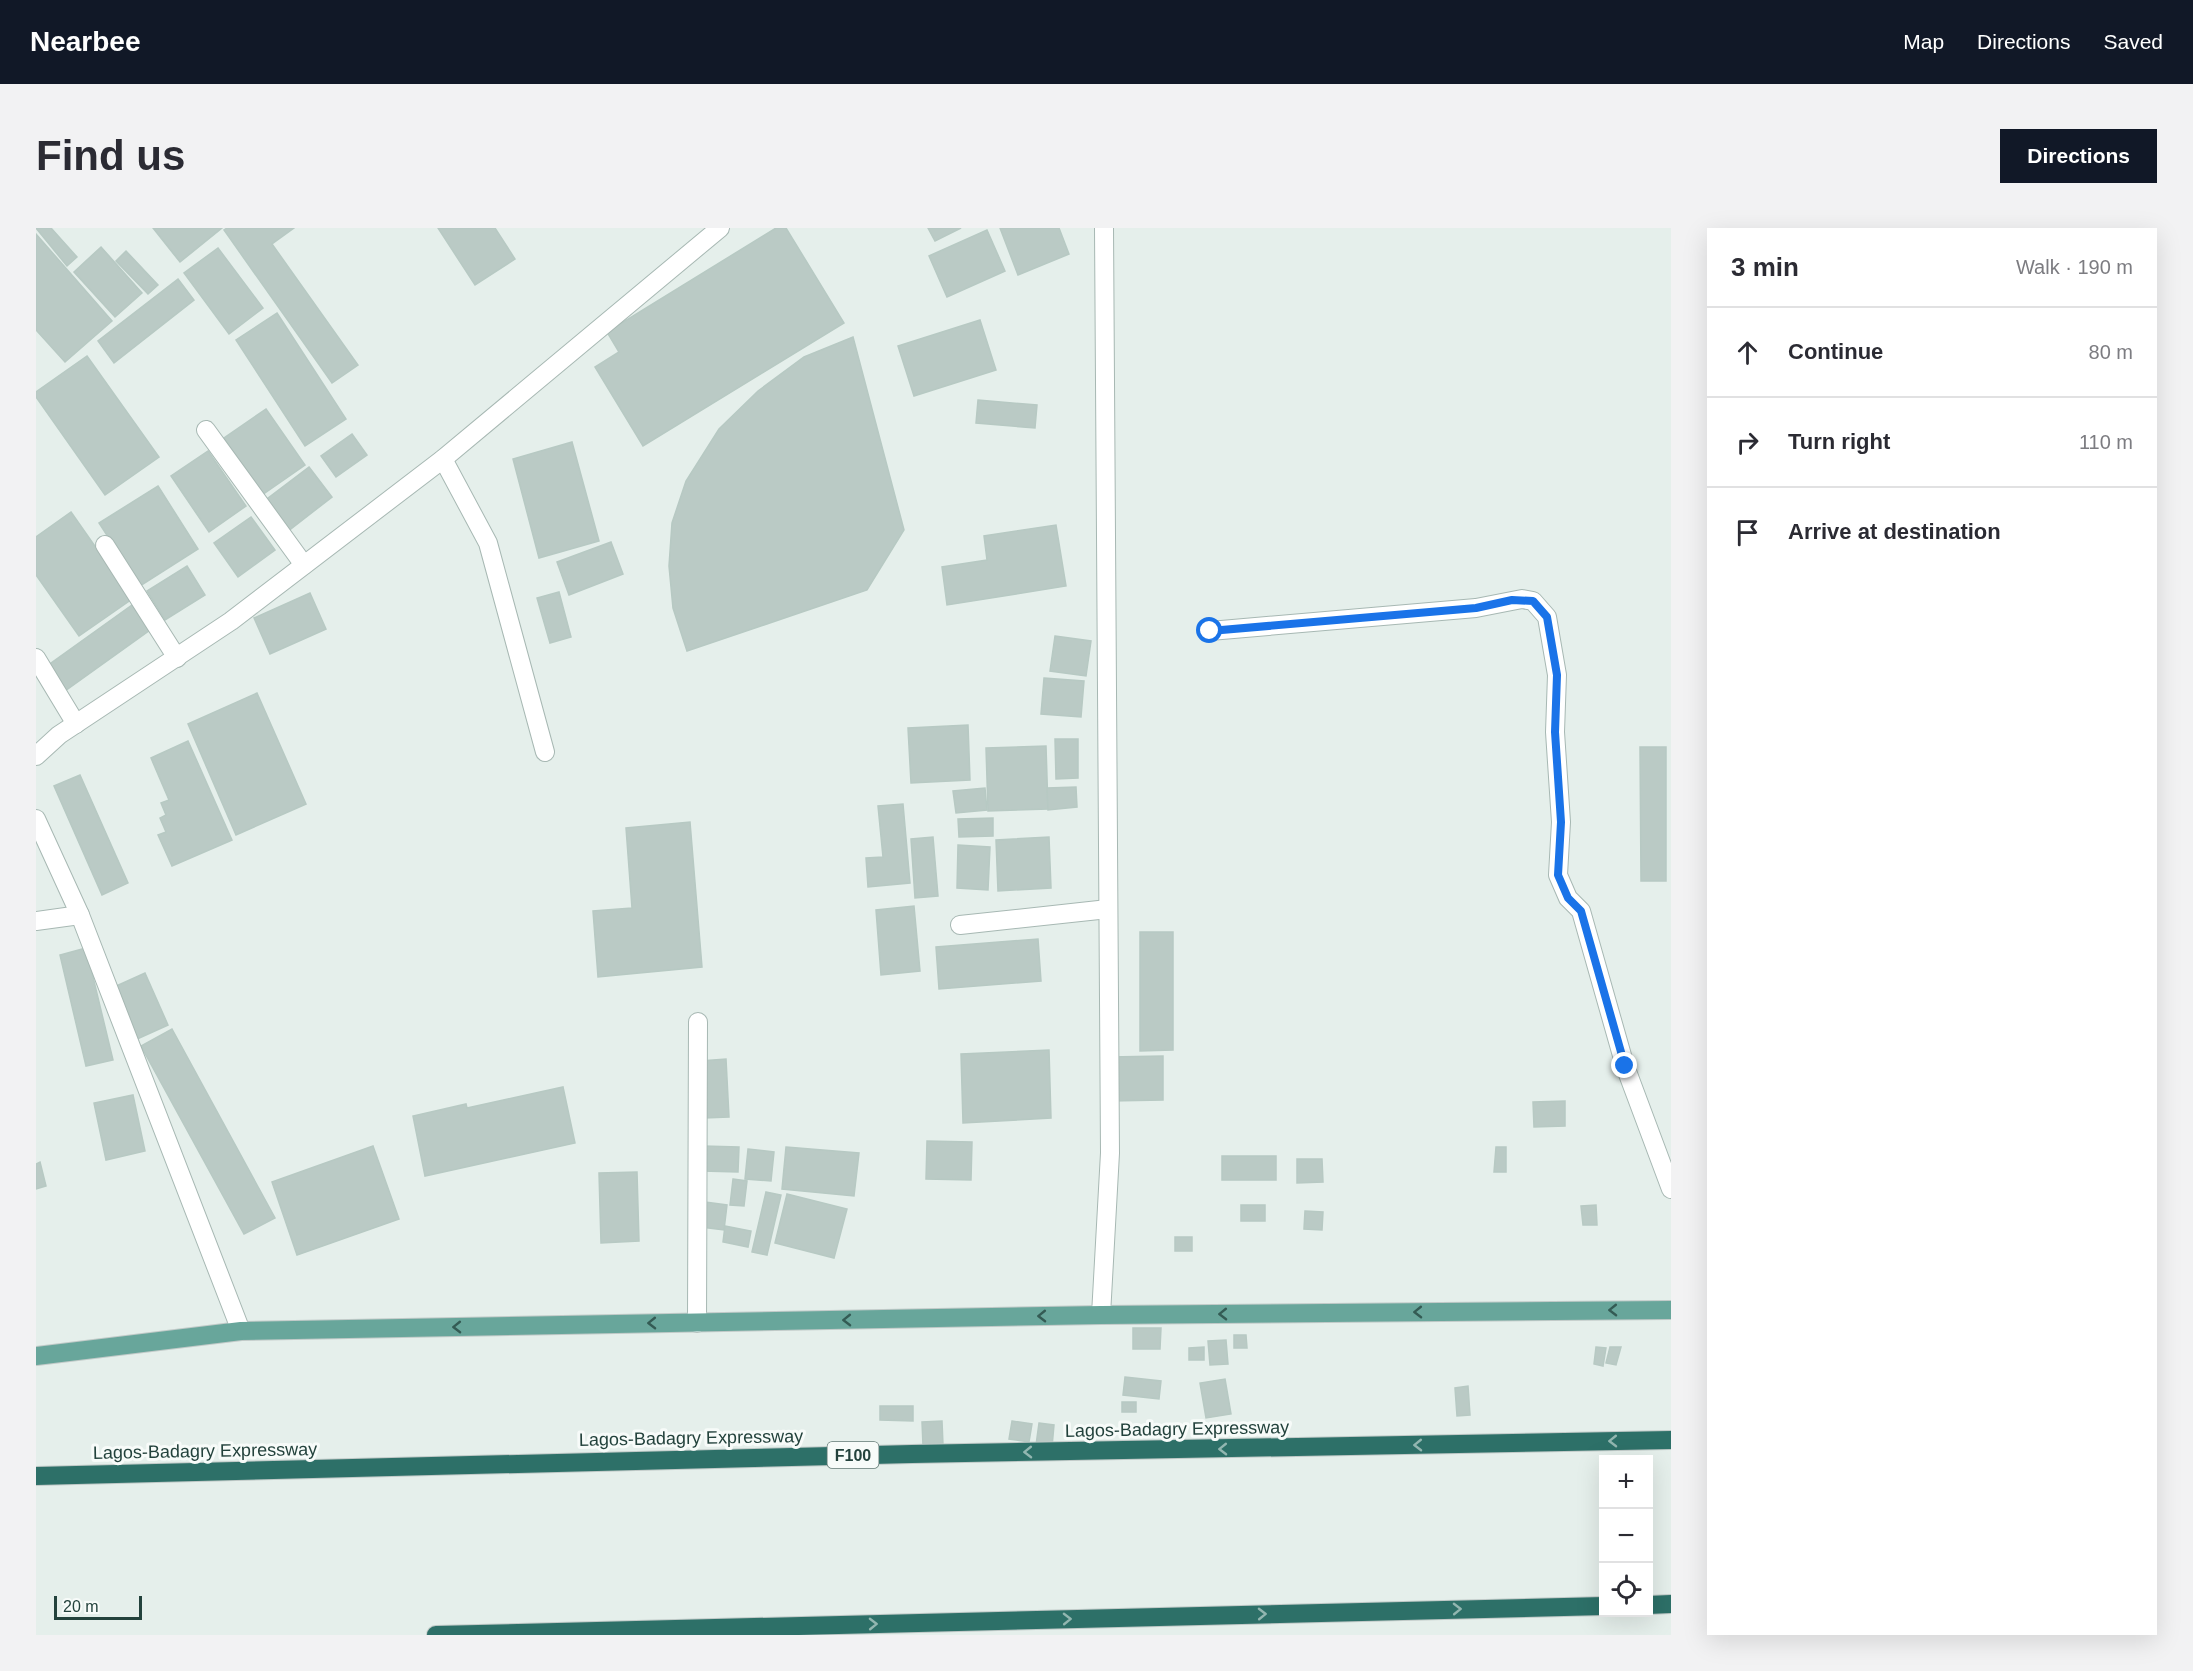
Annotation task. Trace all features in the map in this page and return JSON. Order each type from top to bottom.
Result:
[{"type":"highway","name":"Lagos-Badagry Expressway","points":[[36,1476],[912,1454],[1671,1440]]},
{"type":"highway","points":[[1653,1605],[1671,1604]]},
{"type":"highway","points":[[436,1635],[1599,1606]]},
{"type":"main road","points":[[36,1356],[241,1331],[1101,1315],[1671,1310]]},
{"type":"street","points":[[36,756],[76,724],[231,621],[443,459],[720,228]]},
{"type":"street","points":[[1101,1315],[1110,1154],[1104,228]]},
{"type":"street","points":[[206,430],[304,565]]},
{"type":"street","points":[[443,459],[488,543],[545,752]]},
{"type":"street","points":[[105,545],[177,658]]},
{"type":"street","points":[[1210,631],[1476,608],[1522,599],[1533,601],[1540,607],[1551,628],[1557,675],[1555,732],[1561,822],[1558,875],[1568,898],[1581,911],[1625,1066],[1671,1190]]},
{"type":"street","points":[[36,658],[76,724]]},
{"type":"street","points":[[36,819],[80,915],[241,1331]]},
{"type":"street","points":[[960,925],[1108,909]]},
{"type":"street","points":[[36,921],[80,915]]},
{"type":"street","points":[[697,1323],[698,1022]]},
{"type":"building","points":[[36,228],[51,228],[77,257],[67,266]]},
{"type":"building","points":[[153,228],[222,228],[180,262]]},
{"type":"building","points":[[227,228],[294,228],[272,244],[358,365],[332,383],[224,230]]},
{"type":"building","points":[[438,228],[495,228],[515,259],[475,285]]},
{"type":"building","points":[[776,228],[786,228],[844,323],[643,446],[595,367],[619,352],[607,332]]},
{"type":"building","points":[[928,228],[961,228],[935,241]]},
{"type":"building","points":[[1000,228],[1059,228],[1069,254],[1018,275]]},
{"type":"building","points":[[987,230],[1005,271],[947,297],[929,256]]},
{"type":"building","points":[[36,234],[112,321],[65,362],[36,330]]},
{"type":"building","points":[[101,247],[142,293],[115,317],[74,272]]},
{"type":"building","points":[[218,248],[263,308],[229,334],[184,273]]},
{"type":"building","points":[[126,251],[158,285],[148,294],[116,261]]},
{"type":"building","points":[[178,279],[194,300],[114,363],[98,341]]},
{"type":"building","points":[[277,313],[346,419],[305,446],[236,340]]},
{"type":"building","points":[[980,320],[996,370],[914,396],[898,346]]},
{"type":"building","points":[[853,337],[904,530],[867,590],[687,651],[673,608],[669,566],[672,523],[686,481],[719,429],[758,391],[804,357]]},
{"type":"building","points":[[87,356],[159,457],[105,495],[36,397],[36,392]]},
{"type":"building","points":[[978,400],[1037,405],[1035,428],[976,423]]},
{"type":"building","points":[[266,409],[305,465],[262,495],[224,438]]},
{"type":"building","points":[[352,434],[367,455],[336,477],[321,456]]},
{"type":"building","points":[[572,442],[599,541],[539,558],[513,459]]},
{"type":"building","points":[[208,451],[246,506],[209,532],[171,476]]},
{"type":"building","points":[[309,467],[332,497],[287,532],[263,502]]},
{"type":"building","points":[[158,486],[198,549],[140,586],[99,523]]},
{"type":"building","points":[[71,512],[132,599],[79,636],[36,575],[36,537]]},
{"type":"building","points":[[251,517],[275,550],[238,577],[214,543]]},
{"type":"building","points":[[1056,525],[1066,586],[947,605],[942,567],[987,560],[984,536]]},
{"type":"building","points":[[611,542],[623,574],[569,595],[557,562]]},
{"type":"building","points":[[187,566],[205,595],[165,620],[147,591]]},
{"type":"building","points":[[559,592],[571,637],[550,643],[537,598]]},
{"type":"building","points":[[310,593],[326,629],[270,654],[254,618]]},
{"type":"building","points":[[132,605],[150,630],[65,691],[47,666]]},
{"type":"building","points":[[1055,636],[1091,641],[1086,676],[1050,671]]},
{"type":"building","points":[[1044,678],[1084,681],[1081,717],[1041,714]]},
{"type":"building","points":[[257,693],[306,804],[236,835],[188,724]]},
{"type":"building","points":[[968,725],[970,780],[911,783],[908,728]]},
{"type":"building","points":[[1055,739],[1078,739],[1078,778],[1056,779]]},
{"type":"building","points":[[188,741],[232,840],[172,866],[158,835],[166,832],[160,818],[166,815],[161,803],[169,800],[151,758]]},
{"type":"building","points":[[1046,746],[1048,809],[988,811],[986,748]]},
{"type":"building","points":[[1640,747],[1666,747],[1666,881],[1641,881]]},
{"type":"building","points":[[80,775],[128,883],[102,895],[54,786]]},
{"type":"building","points":[[1076,787],[1077,807],[1048,810],[1047,788]]},
{"type":"building","points":[[985,788],[987,810],[956,813],[953,791]]},
{"type":"building","points":[[903,804],[910,883],[868,887],[866,858],[883,857],[878,806]]},
{"type":"building","points":[[993,818],[993,836],[959,837],[958,819]]},
{"type":"building","points":[[690,822],[702,967],[598,977],[593,911],[632,908],[626,828]]},
{"type":"building","points":[[933,837],[938,896],[915,898],[911,839]]},
{"type":"building","points":[[1049,837],[1051,888],[998,891],[996,840]]},
{"type":"building","points":[[958,845],[990,847],[988,890],[957,888]]},
{"type":"building","points":[[914,906],[920,971],[881,975],[876,910]]},
{"type":"building","points":[[1140,932],[1173,932],[1173,1050],[1140,1051]]},
{"type":"building","points":[[1038,939],[1041,981],[939,989],[936,947]]},
{"type":"building","points":[[86,948],[113,1060],[86,1066],[60,955]]},
{"type":"building","points":[[145,973],[168,1025],[135,1040],[112,988]]},
{"type":"building","points":[[172,1029],[275,1218],[244,1234],[141,1046]]},
{"type":"building","points":[[1049,1050],[1051,1118],[963,1123],[961,1054]]},
{"type":"building","points":[[1163,1056],[1163,1100],[1111,1101],[1110,1057]]},
{"type":"building","points":[[726,1059],[729,1117],[704,1118],[700,1061]]},
{"type":"building","points":[[563,1087],[575,1143],[425,1176],[413,1116],[466,1104],[467,1108]]},
{"type":"building","points":[[133,1095],[145,1151],[106,1160],[94,1103]]},
{"type":"building","points":[[1565,1101],[1565,1126],[1534,1127],[1533,1102]]},
{"type":"building","points":[[927,1141],[972,1142],[971,1180],[926,1179]]},
{"type":"building","points":[[373,1146],[399,1219],[297,1255],[272,1182]]},
{"type":"building","points":[[703,1146],[739,1147],[738,1172],[702,1171]]},
{"type":"building","points":[[786,1147],[859,1153],[854,1196],[782,1189]]},
{"type":"building","points":[[1496,1147],[1506,1147],[1506,1172],[1494,1172]]},
{"type":"building","points":[[748,1149],[774,1152],[771,1181],[745,1179]]},
{"type":"building","points":[[1222,1156],[1276,1156],[1276,1180],[1222,1180]]},
{"type":"building","points":[[1297,1159],[1322,1159],[1323,1182],[1297,1183]]},
{"type":"building","points":[[40,1162],[46,1186],[36,1189],[36,1164]]},
{"type":"building","points":[[637,1172],[639,1241],[601,1243],[599,1173]]},
{"type":"building","points":[[733,1179],[747,1181],[744,1206],[730,1205]]},
{"type":"building","points":[[766,1192],[781,1195],[767,1255],[752,1252]]},
{"type":"building","points":[[787,1194],[847,1209],[834,1258],[775,1243]]},
{"type":"building","points":[[705,1202],[727,1205],[724,1230],[701,1227]]},
{"type":"building","points":[[1241,1205],[1265,1205],[1265,1221],[1241,1221]]},
{"type":"building","points":[[1596,1205],[1597,1225],[1583,1225],[1581,1206]]},
{"type":"building","points":[[1305,1211],[1323,1212],[1322,1230],[1304,1229]]},
{"type":"building","points":[[725,1226],[751,1231],[748,1247],[723,1242]]},
{"type":"building","points":[[1175,1237],[1192,1237],[1192,1251],[1175,1251]]},
{"type":"building","points":[[1133,1328],[1161,1328],[1160,1349],[1133,1349]]},
{"type":"building","points":[[1234,1335],[1246,1335],[1247,1348],[1234,1348]]},
{"type":"building","points":[[1226,1340],[1228,1364],[1210,1365],[1208,1341]]},
{"type":"building","points":[[1204,1347],[1204,1360],[1189,1360],[1189,1348]]},
{"type":"building","points":[[1596,1347],[1606,1348],[1603,1366],[1594,1364]]},
{"type":"building","points":[[1610,1347],[1621,1347],[1616,1365],[1606,1363]]},
{"type":"building","points":[[1125,1377],[1161,1381],[1159,1399],[1123,1395]]},
{"type":"building","points":[[1225,1379],[1231,1414],[1206,1418],[1200,1383]]},
{"type":"building","points":[[1468,1386],[1470,1415],[1457,1416],[1455,1388]]},
{"type":"building","points":[[1122,1402],[1136,1402],[1136,1412],[1122,1412]]},
{"type":"building","points":[[880,1406],[913,1406],[913,1421],[880,1420]]},
{"type":"building","points":[[942,1421],[943,1445],[923,1446],[922,1422]]},
{"type":"building","points":[[1012,1421],[1032,1424],[1029,1442],[1009,1439]]},
{"type":"building","points":[[1039,1423],[1054,1425],[1052,1447],[1036,1445]]},
{"type":"route","points":[[1210,631],[1476,608],[1522,599],[1533,601],[1540,607],[1551,628],[1557,675],[1555,732],[1561,822],[1558,875],[1568,898],[1581,911],[1625,1066]]}]
